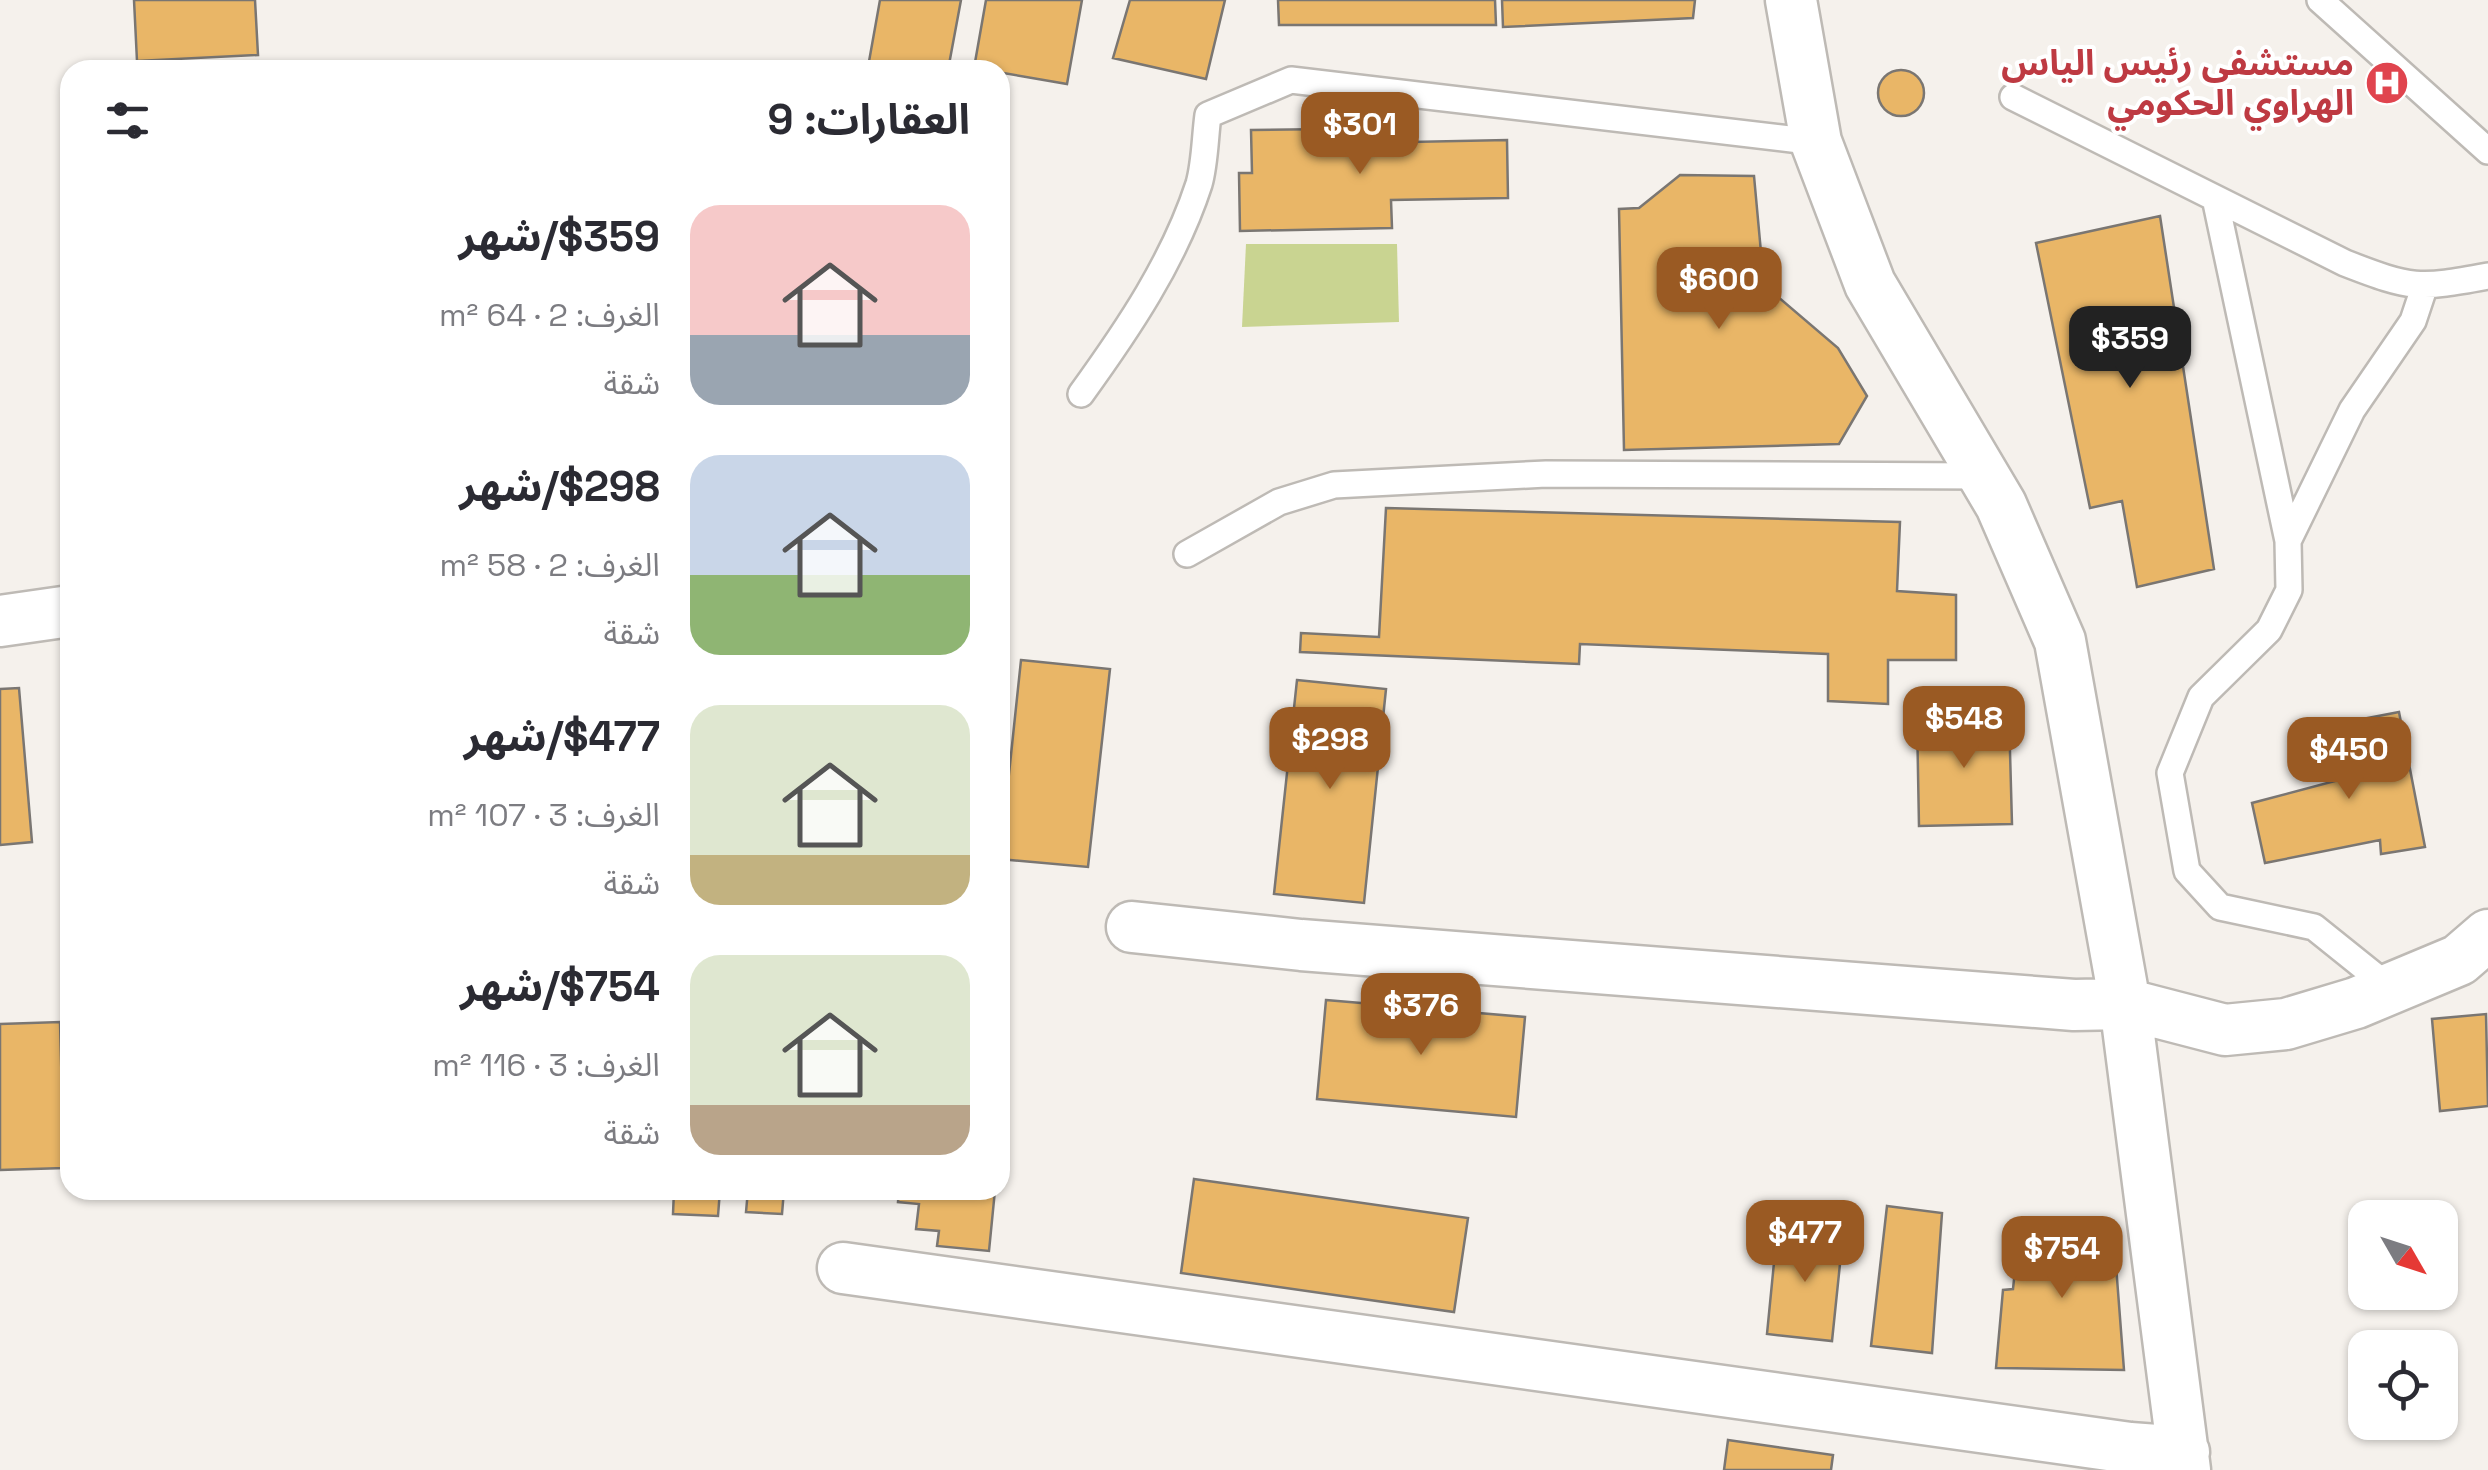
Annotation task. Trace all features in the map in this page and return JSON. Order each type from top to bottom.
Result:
[{"type":"street","points":[[843,1268],[2130,1448],[2184,1461],[2125,1004],[2060,641],[1984,476],[1870,284],[1816,142],[1791,0]]},
{"type":"street","points":[[0,621],[60,612]]},
{"type":"street","points":[[1132,927],[1301,946],[2074,1005],[2125,1004],[2224,1030],[2286,1024],[2390,988],[2458,960],[2488,934]]},
{"type":"lane","points":[[2320,0],[2488,151]]},
{"type":"lane","points":[[1081,394],[1150,292],[1177,239],[1200,181],[1208,115],[1290,80],[1816,142]]},
{"type":"lane","points":[[2013,97],[2345,263],[2398,284],[2424,288],[2488,276]]},
{"type":"lane","points":[[2215,198],[2288,541],[2289,590],[2269,630],[2201,697],[2170,773],[2188,871],[2220,908],[2314,927],[2390,988]]},
{"type":"lane","points":[[2288,541],[2352,410],[2412,320],[2424,288]]},
{"type":"lane","points":[[1187,554],[1278,502],[1334,485],[1546,474],[1984,476]]},
{"type":"green space","points":[[1246,244],[1397,244],[1399,322],[1242,327]]},
{"type":"building","points":[[134,0],[255,0],[258,55],[137,60]]},
{"type":"building","points":[[880,0],[961,0],[950,60],[869,60]]},
{"type":"building","points":[[986,0],[1082,0],[1067,84],[1010,74],[1010,60],[975,60]]},
{"type":"building","points":[[1130,0],[1225,0],[1206,79],[1113,58]]},
{"type":"building","points":[[1278,0],[1495,0],[1496,25],[1279,25]]},
{"type":"building","points":[[1502,0],[1695,0],[1693,18],[1503,27]]},
{"type":"building","points":[[1901,70],[1917,77],[1924,93],[1917,109],[1901,116],[1885,109],[1878,93],[1885,77]]},
{"type":"building","points":[[1410,128],[1410,142],[1507,140],[1508,198],[1391,200],[1392,228],[1240,231],[1239,173],[1252,173],[1251,130]]},
{"type":"building","points":[[1680,175],[1754,176],[1764,285],[1838,348],[1867,396],[1839,444],[1624,450],[1619,209],[1639,208]]},
{"type":"building","points":[[2160,216],[2214,569],[2137,587],[2122,501],[2090,508],[2036,243]]},
{"type":"building","points":[[1386,508],[1900,522],[1897,591],[1956,595],[1956,660],[1888,660],[1888,704],[1828,701],[1828,654],[1580,644],[1579,664],[1300,652],[1301,633],[1379,637]]},
{"type":"building","points":[[1021,660],[1110,669],[1088,867],[1010,860],[1010,764]]},
{"type":"building","points":[[1297,680],[1386,689],[1364,903],[1274,894]]},
{"type":"building","points":[[19,688],[32,842],[0,845],[0,689]]},
{"type":"building","points":[[2399,712],[2425,847],[2381,854],[2380,840],[2265,863],[2252,803],[2361,774],[2352,721]]},
{"type":"building","points":[[2009,716],[2012,824],[1919,826],[1917,718]]},
{"type":"building","points":[[1326,1000],[1525,1017],[1516,1117],[1317,1099]]},
{"type":"building","points":[[2486,1014],[2488,1106],[2440,1111],[2432,1019]]},
{"type":"building","points":[[60,1022],[60,1168],[0,1170],[0,1024]]},
{"type":"building","points":[[1194,1179],[1468,1218],[1454,1312],[1181,1273]]},
{"type":"building","points":[[674,1200],[719,1200],[718,1216],[673,1214]]},
{"type":"building","points":[[747,1200],[783,1200],[782,1214],[746,1212]]},
{"type":"building","points":[[994,1200],[989,1251],[937,1246],[939,1231],[916,1229],[919,1204],[898,1202]]},
{"type":"building","points":[[1887,1206],[1942,1213],[1932,1353],[1871,1346]]},
{"type":"building","points":[[2010,1224],[2113,1226],[2124,1370],[1996,1368],[2003,1290],[2013,1289],[2018,1242],[2008,1242]]},
{"type":"building","points":[[1777,1232],[1843,1235],[1832,1341],[1767,1334]]},
{"type":"building","points":[[1728,1440],[1833,1455],[1831,1470],[1724,1470]]},
{"type":"place","name":"مستشفى رئيس الياس الهراوي الحكومي","points":[[2387,83]]}]
